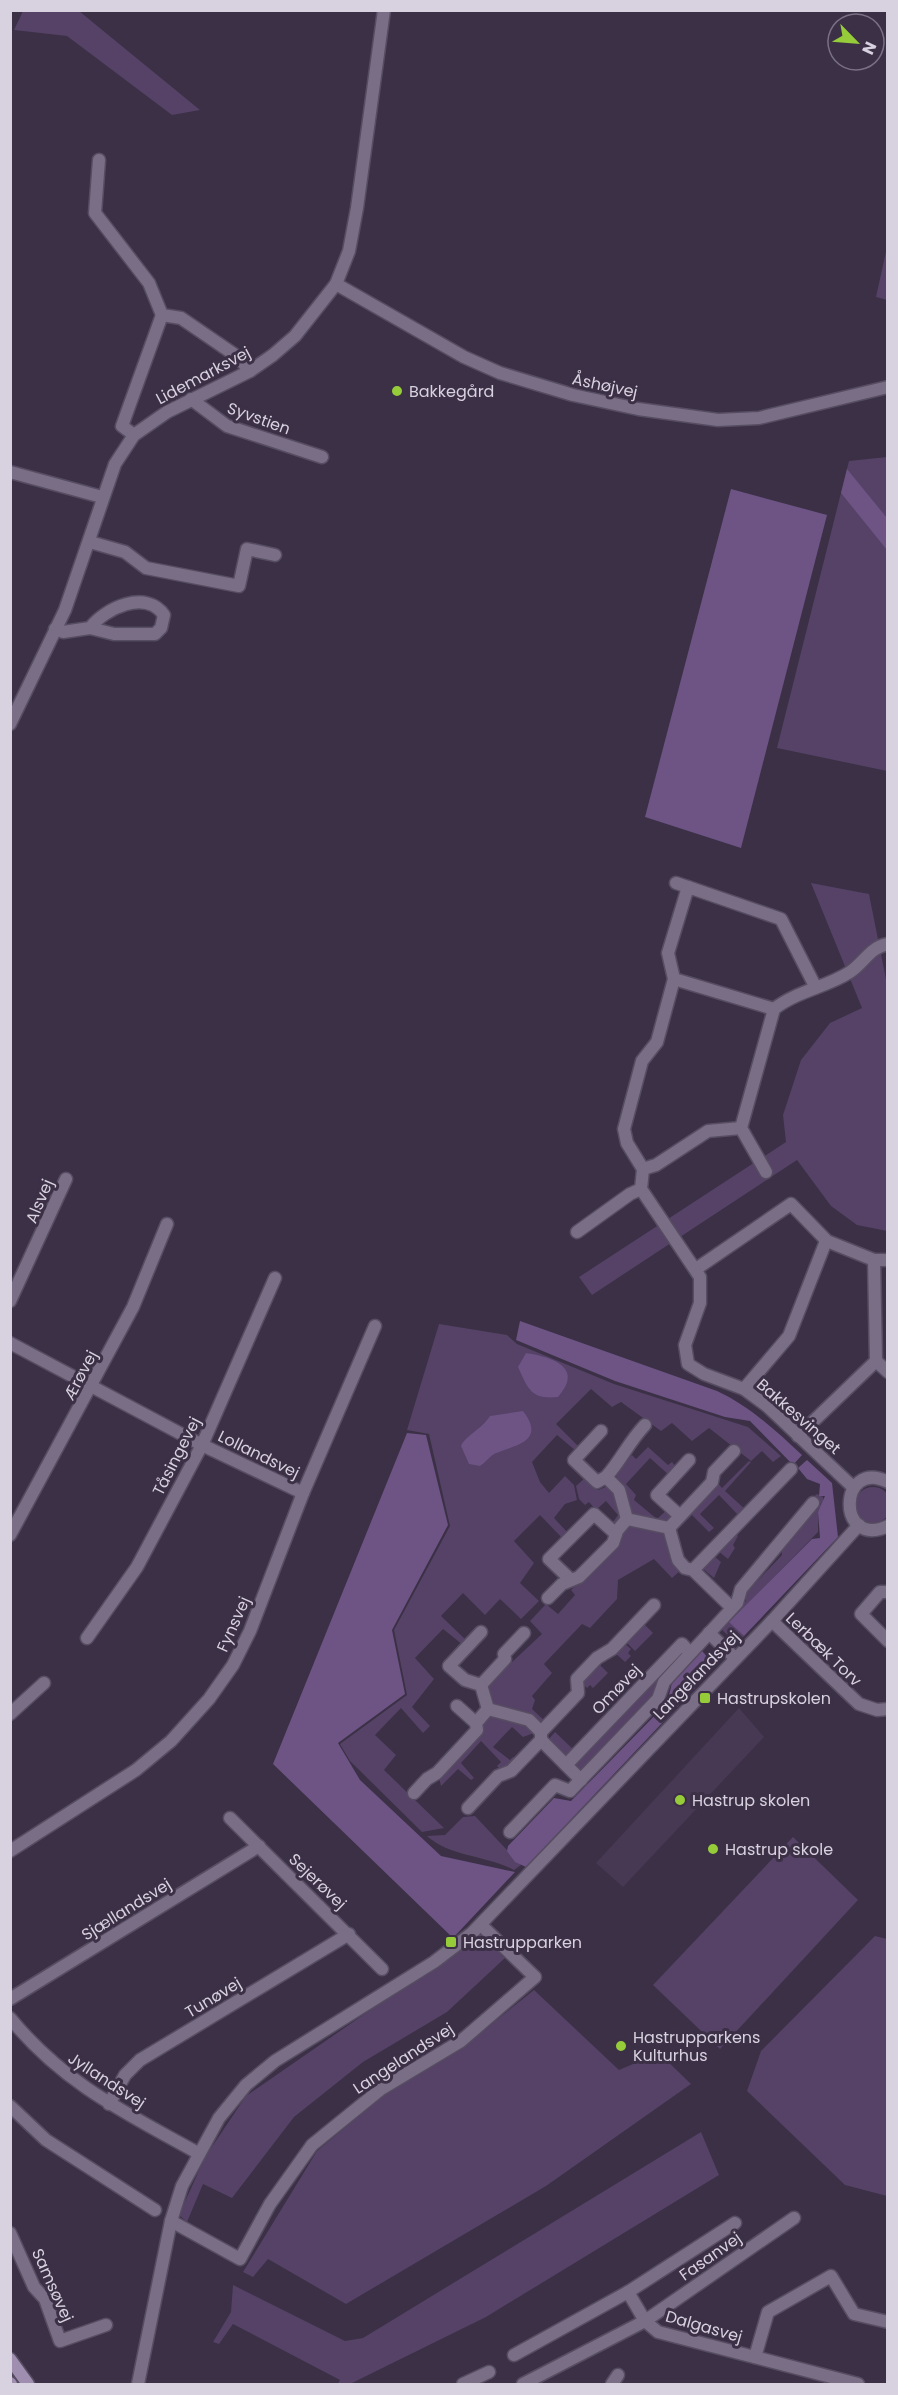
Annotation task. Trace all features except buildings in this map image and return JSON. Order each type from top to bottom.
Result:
[{"type":"main road","points":[[10,2360],[28,2385]]},
{"type":"street","name":"Lidemarksvej","points":[[10,724],[56,629],[90,542],[102,497],[115,464],[134,435],[152,421],[191,399],[250,371],[295,336],[336,284],[349,251],[357,208],[384,10]]},
{"type":"street","points":[[99,160],[95,213],[149,283],[162,315],[122,426],[134,435]]},
{"type":"street","name":"Åshøjvej","points":[[336,284],[464,357],[500,373],[563,393],[638,409],[718,420],[759,418],[888,387]]},
{"type":"street","points":[[162,315],[181,318],[238,357],[250,371]]},
{"type":"street","name":"Syvstien","points":[[191,399],[226,426],[322,457]]},
{"type":"street","points":[[10,472],[102,497]]},
{"type":"street","points":[[90,542],[125,552],[146,568],[239,586],[247,549],[275,555]]},
{"type":"street","points":[[56,629],[63,632],[90,628],[114,634],[155,634],[161,628],[164,615],[160,609],[152,605],[122,604],[97,618],[90,628]]},
{"type":"street","points":[[578,1232],[630,1194],[641,1189],[643,1169],[627,1143],[624,1129],[642,1061],[657,1042],[674,979],[668,952],[682,885],[781,919],[815,986]]},
{"type":"street","points":[[766,1172],[741,1128],[774,1010],[784,1001],[849,972],[874,949],[888,944]]},
{"type":"street","points":[[674,979],[774,1010]]},
{"type":"street","points":[[643,1169],[656,1165],[708,1131],[741,1128]]},
{"type":"street","name":"Alsvej","points":[[10,1301],[66,1179]]},
{"type":"street","name":"Bakkesvinget","points":[[641,1189],[696,1269],[702,1284],[702,1294],[685,1345],[688,1364],[704,1374],[744,1389],[767,1406],[854,1488]]},
{"type":"street","points":[[696,1269],[790,1204],[826,1241],[874,1260],[888,1260]]},
{"type":"street","name":"Ærøvej","points":[[10,1535],[92,1388],[133,1307],[167,1224]]},
{"type":"street","points":[[744,1389],[789,1336],[826,1241]]},
{"type":"street","points":[[874,1260],[876,1361],[888,1372]]},
{"type":"street","name":"Tåsingevej","points":[[87,1638],[137,1566],[202,1445],[275,1278]]},
{"type":"street","name":"Fynsvej","points":[[10,1851],[136,1770],[171,1741],[209,1699],[233,1665],[250,1631],[303,1493],[375,1326]]},
{"type":"street","name":"Lollandsvej","points":[[10,1343],[202,1445],[303,1493]]},
{"type":"street","points":[[798,1437],[876,1361]]},
{"type":"street","points":[[601,1431],[574,1460],[597,1482],[606,1477],[624,1457],[628,1443],[645,1425]]},
{"type":"street","points":[[669,1528],[712,1482],[714,1472],[734,1451]]},
{"type":"street","points":[[680,1516],[657,1495],[689,1460]]},
{"type":"street","points":[[693,1570],[790,1469]]},
{"type":"street","points":[[606,1477],[619,1490],[627,1520]]},
{"type":"street","points":[[888,1482],[870,1478],[854,1488],[849,1498],[849,1508],[859,1525],[873,1530],[888,1526]]},
{"type":"street","name":"Omøvej","points":[[581,1780],[658,1699],[664,1682],[732,1608],[741,1589],[813,1503]]},
{"type":"street","points":[[571,1580],[549,1559],[594,1514],[616,1534]]},
{"type":"street","points":[[627,1520],[669,1528]]},
{"type":"street","points":[[548,1598],[562,1584],[579,1576],[612,1543],[627,1520]]},
{"type":"street","name":"Langelandsvej","points":[[138,2385],[171,2221],[182,2186],[219,2118],[246,2085],[275,2061],[434,1962],[481,1925],[772,1621],[859,1525]]},
{"type":"street","points":[[669,1528],[678,1560],[685,1568],[693,1570],[732,1608]]},
{"type":"street","points":[[888,1592],[880,1592],[861,1614],[888,1641]]},
{"type":"street","name":"Omøvej","points":[[468,1808],[498,1776],[511,1771],[578,1693],[577,1679],[597,1658],[612,1649],[654,1605]]},
{"type":"street","name":"Lerbæk Torv","points":[[772,1621],[859,1704],[877,1710],[888,1709]]},
{"type":"street","points":[[481,1632],[449,1666],[465,1680],[481,1684]]},
{"type":"street","points":[[481,1684],[505,1659],[504,1654],[524,1633]]},
{"type":"street","points":[[709,1633],[735,1658]]},
{"type":"street","name":"Omøvej","points":[[566,1765],[682,1644],[690,1653]]},
{"type":"street","points":[[10,1714],[44,1683]]},
{"type":"street","points":[[481,1684],[488,1709]]},
{"type":"street","points":[[414,1793],[477,1730],[476,1723],[457,1706]]},
{"type":"street","points":[[488,1709],[529,1720],[581,1780],[570,1791],[555,1785],[510,1832]]},
{"type":"street","points":[[476,1723],[488,1709]]},
{"type":"street","name":"Sejerøvej","points":[[230,1818],[382,1969]]},
{"type":"street","name":"Sjællandsvej","points":[[10,1999],[259,1846]]},
{"type":"street","name":"Langelandsvej","points":[[171,2221],[240,2259],[270,2204],[312,2145],[381,2089],[461,2041],[535,1977],[481,1925]]},
{"type":"street","name":"Tunøvej","points":[[109,2104],[125,2075],[140,2060],[349,1934]]},
{"type":"street","name":"Jyllandsvej","points":[[10,2018],[46,2058],[73,2080],[109,2104],[198,2153]]},
{"type":"street","points":[[13,2112],[46,2140],[155,2210]]},
{"type":"street","name":"Fasanvej","points":[[523,2385],[645,2321],[794,2218]]},
{"type":"street","name":"Fasanvej","points":[[514,2355],[628,2292],[735,2223]]},
{"type":"street","name":"Samsøvej","points":[[10,2233],[34,2287],[45,2299],[60,2340],[106,2325]]},
{"type":"street","name":"Dalgasvej","points":[[755,2357],[768,2312],[831,2276],[854,2314],[888,2322]]},
{"type":"street","points":[[628,2292],[645,2321]]},
{"type":"street","name":"Dalgasvej","points":[[645,2321],[658,2332],[858,2385]]},
{"type":"street","points":[[463,2385],[489,2372]]},
{"type":"shaded area","points":[[23,11],[79,11],[200,110],[172,115],[67,36],[14,30]]},
{"type":"shaded area","points":[[887,247],[887,300],[876,297]]},
{"type":"shaded area","points":[[887,457],[887,771],[777,748],[849,461]]},
{"type":"shaded area","points":[[847,469],[887,518],[887,550],[841,493]]},
{"type":"shaded area","points":[[731,489],[827,515],[741,848],[645,817]]},
{"type":"shaded area","points":[[811,883],[869,894],[887,984],[887,1231],[857,1225],[831,1206],[797,1160],[592,1295],[579,1277],[786,1142],[783,1115],[801,1060],[830,1023],[862,1008]]},
{"type":"shaded area","points":[[520,1321],[717,1391],[752,1412],[802,1455],[793,1465],[750,1421],[725,1417],[615,1381],[516,1340]]},
{"type":"shaded area","points":[[439,1324],[507,1335],[517,1344],[614,1384],[748,1427],[781,1456],[773,1462],[762,1451],[751,1461],[709,1428],[692,1441],[672,1423],[661,1431],[621,1402],[612,1407],[591,1389],[556,1424],[579,1447],[576,1451],[557,1435],[532,1462],[540,1482],[549,1493],[565,1476],[574,1485],[577,1500],[565,1504],[554,1518],[569,1534],[563,1539],[540,1515],[514,1541],[534,1563],[520,1583],[539,1601],[521,1619],[500,1599],[485,1615],[463,1593],[441,1616],[467,1641],[463,1645],[443,1629],[415,1658],[434,1679],[412,1707],[430,1726],[423,1733],[401,1708],[375,1735],[396,1755],[384,1770],[444,1828],[422,1832],[350,1761],[340,1744],[407,1695],[394,1630],[450,1526],[429,1434],[407,1430]]},
{"type":"shaded area","points":[[526,1353],[545,1357],[562,1365],[568,1378],[558,1397],[536,1395],[528,1387],[518,1367]]},
{"type":"shaded area","points":[[523,1411],[531,1430],[530,1436],[525,1441],[494,1454],[480,1466],[469,1464],[461,1446],[466,1439],[490,1416]]},
{"type":"shaded area","points":[[407,1433],[426,1435],[448,1525],[392,1630],[405,1694],[338,1743],[360,1780],[441,1856],[515,1872],[453,1938],[273,1764]]},
{"type":"shaded area","points":[[648,1447],[668,1465],[672,1462],[676,1467],[670,1476],[650,1458],[626,1484],[636,1495],[634,1500],[657,1519],[669,1508],[677,1516],[668,1524],[632,1516],[617,1483],[616,1472],[632,1455],[636,1459]]},
{"type":"shaded area","points":[[807,1460],[832,1483],[838,1537],[744,1636],[729,1622],[812,1539],[820,1538],[818,1512],[825,1496],[819,1496],[820,1484],[807,1479],[798,1468]]},
{"type":"shaded area","points":[[749,1461],[751,1462],[725,1491],[746,1510],[740,1517],[719,1495],[700,1514],[714,1528],[709,1532],[692,1515],[676,1531],[717,1482],[722,1488]]},
{"type":"shaded area","points":[[585,1478],[598,1490],[608,1486],[617,1495],[623,1519],[614,1527],[610,1526],[618,1515],[606,1501],[596,1510],[589,1502],[585,1505],[579,1499],[576,1486]]},
{"type":"shaded area","points":[[873,1487],[886,1492],[891,1505],[886,1518],[873,1523],[860,1518],[855,1505],[860,1492]]},
{"type":"shaded area","points":[[815,1495],[823,1497],[824,1503],[818,1512],[818,1532],[730,1622],[744,1636],[737,1644],[721,1629],[746,1601],[746,1593],[782,1555],[781,1548],[821,1504]]},
{"type":"shaded area","points":[[630,1525],[664,1534],[672,1561],[680,1571],[672,1578],[654,1559],[618,1580],[617,1599],[590,1628],[582,1624],[544,1664],[552,1673],[532,1696],[535,1700],[532,1709],[547,1723],[540,1731],[491,1706],[486,1684],[508,1659],[512,1662],[542,1634],[530,1621],[546,1604],[558,1614],[575,1595],[571,1590],[618,1546],[621,1533]]},
{"type":"shaded area","points":[[735,1533],[738,1536],[733,1545],[735,1548],[728,1559],[718,1551]]},
{"type":"shaded area","points":[[714,1556],[721,1562],[714,1578],[702,1568]]},
{"type":"shaded area","points":[[642,1622],[653,1633],[635,1651],[625,1641]]},
{"type":"shaded area","points":[[624,1643],[631,1649],[628,1653],[631,1656],[625,1662],[614,1652]]},
{"type":"shaded area","points":[[680,1651],[683,1654],[656,1696],[581,1772],[577,1769],[576,1763]]},
{"type":"shaded area","points":[[702,1651],[715,1665],[699,1684],[526,1867],[515,1862],[507,1851],[508,1846],[554,1798],[571,1801],[667,1703],[672,1683]]},
{"type":"shaded area","points":[[599,1664],[608,1673],[593,1688],[590,1685],[587,1688],[581,1682]]},
{"type":"shaded area","name":"Hastrup skolen","points":[[739,1708],[764,1737],[623,1887],[596,1863]]},
{"type":"shaded area","points":[[491,1716],[525,1725],[534,1733],[523,1737],[512,1727],[493,1747],[510,1760],[513,1757],[517,1760],[509,1769],[501,1770],[497,1766],[501,1762],[481,1741],[461,1763],[474,1778],[471,1780],[458,1769],[441,1786],[439,1777],[483,1721]]},
{"type":"shaded area","points":[[555,1732],[575,1751],[566,1758],[547,1741]]},
{"type":"shaded area","points":[[475,1816],[521,1865],[514,1870],[446,1848],[427,1836],[445,1835],[463,1817]]},
{"type":"shaded area","points":[[793,1837],[858,1900],[720,2049],[653,1985]]},
{"type":"shaded area","points":[[480,1934],[505,1958],[447,2012],[363,2062],[294,2117],[232,2198],[203,2184],[187,2222],[179,2215],[205,2157],[246,2096]]},
{"type":"shaded area","points":[[875,1936],[887,1939],[887,2196],[845,2185],[747,2091],[761,2051]]},
{"type":"shaded area","points":[[534,1990],[619,2070],[659,2053],[691,2084],[546,2186],[346,2304],[268,2259],[253,2277],[243,2272],[317,2151],[385,2094],[458,2051]]},
{"type":"shaded area","points":[[701,2132],[719,2175],[486,2317],[350,2384],[338,2384],[340,2380],[233,2324],[219,2344],[213,2342],[231,2312],[233,2285],[345,2341],[363,2338]]},
{"type":"place","name":"Bakkegård","points":[[397,391]]},
{"type":"place","name":"Hastrupskolen","points":[[705,1698]]},
{"type":"place","name":"Hastrup skolen","points":[[680,1800]]},
{"type":"place","name":"Hastrup skole","points":[[713,1849]]},
{"type":"place","name":"Hastrupparken","points":[[451,1942]]},
{"type":"place","name":"Hastrupparkens Kulturhus","points":[[621,2046]]}]
